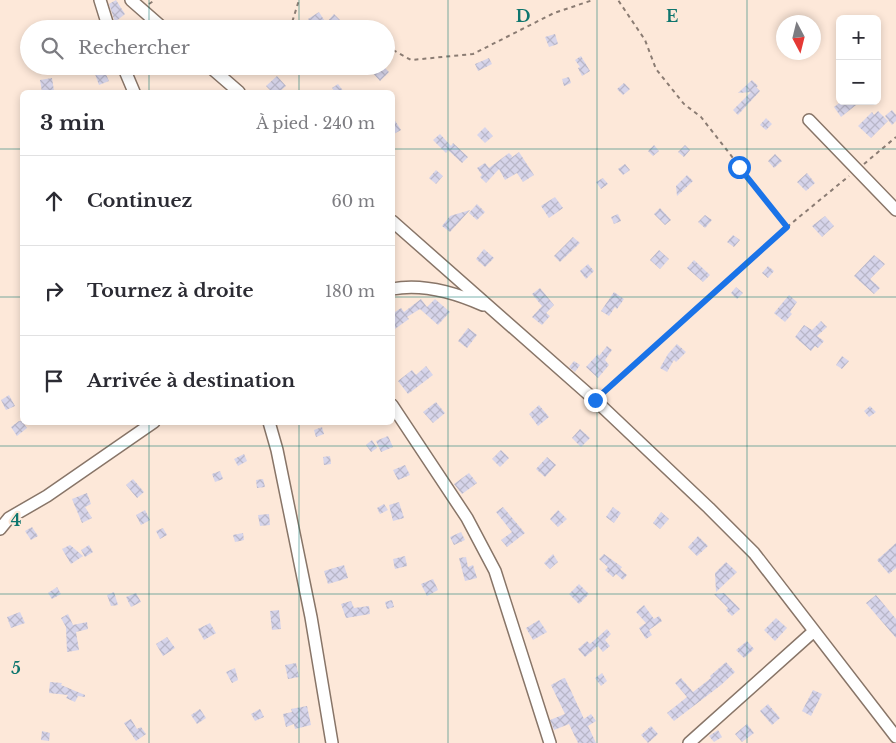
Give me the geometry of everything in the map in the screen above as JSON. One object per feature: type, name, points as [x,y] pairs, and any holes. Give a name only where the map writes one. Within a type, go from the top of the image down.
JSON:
[{"type":"street","points":[[100,0],[106,20]]},
{"type":"street","points":[[131,0],[154,20]]},
{"type":"street","points":[[127,75],[133,90]]},
{"type":"street","points":[[219,75],[237,90]]},
{"type":"street","points":[[809,120],[896,210]]},
{"type":"street","points":[[395,224],[595,400],[754,552],[896,737]]},
{"type":"street","points":[[395,288],[432,289],[458,294],[492,308]]},
{"type":"street","points":[[395,410],[467,518],[494,571],[550,743]]},
{"type":"street","points":[[0,529],[9,518],[47,496],[150,425]]},
{"type":"street","points":[[270,425],[277,450],[311,617],[332,743]]},
{"type":"street","points":[[689,743],[814,631]]},
{"type":"path","points":[[293,20],[299,0]]},
{"type":"path","points":[[395,51],[411,60],[473,54],[554,13],[593,0]]},
{"type":"path","points":[[618,0],[645,40],[656,69],[684,104],[701,118],[787,227]]},
{"type":"path","points":[[595,400],[787,227],[896,137]]},
{"type":"building","points":[[116,0],[125,14],[118,20],[114,20],[109,4]]},
{"type":"building","points":[[319,12],[324,20],[309,20]]},
{"type":"building","points":[[334,14],[340,20],[329,20]]},
{"type":"building","points":[[555,34],[558,44],[549,47],[545,37]]},
{"type":"building","points":[[581,56],[590,71],[582,76],[578,68],[580,67],[575,60]]},
{"type":"building","points":[[489,58],[492,64],[478,71],[475,64]]},
{"type":"building","points":[[95,75],[106,75],[109,81],[99,85]]},
{"type":"building","points":[[375,75],[386,75],[380,81]]},
{"type":"building","points":[[277,76],[286,86],[281,90],[270,90],[266,86]]},
{"type":"building","points":[[569,77],[571,83],[564,86],[562,79]]},
{"type":"building","points":[[52,78],[54,90],[42,90],[40,80]]},
{"type":"building","points":[[752,80],[758,86],[751,92],[738,93]]},
{"type":"building","points":[[624,83],[630,89],[623,95],[617,89]]},
{"type":"building","points":[[338,84],[342,90],[334,90],[332,88]]},
{"type":"building","points":[[756,87],[760,91],[738,115],[733,110]]},
{"type":"building","points":[[837,105],[856,105],[841,117],[834,107]]},
{"type":"building","points":[[892,110],[896,115],[896,121],[892,125],[885,116]]},
{"type":"building","points":[[878,111],[888,121],[871,138],[858,126],[872,112],[874,115]]},
{"type":"building","points":[[766,118],[772,124],[766,130],[760,125]]},
{"type":"building","points":[[395,121],[401,130],[395,133]]},
{"type":"building","points":[[485,127],[493,136],[485,143],[477,135]]},
{"type":"building","points":[[440,134],[451,146],[453,143],[468,157],[462,163],[448,150],[446,153],[433,140]]},
{"type":"building","points":[[654,145],[659,151],[653,156],[648,151]]},
{"type":"building","points":[[685,145],[690,150],[684,157],[678,152]]},
{"type":"building","points":[[519,152],[534,175],[523,182],[517,173],[505,180],[499,169],[486,183],[480,177],[482,175],[477,168],[485,163],[489,168],[509,153],[512,156],[511,158]]},
{"type":"building","points":[[775,154],[782,161],[774,168],[768,161]]},
{"type":"building","points":[[625,164],[630,170],[623,175],[618,169]]},
{"type":"building","points":[[436,170],[443,176],[436,184],[429,178]]},
{"type":"building","points":[[807,173],[815,183],[806,191],[797,182]]},
{"type":"building","points":[[687,175],[693,181],[677,196],[676,186]]},
{"type":"building","points":[[603,178],[608,184],[601,189],[596,182]]},
{"type":"building","points":[[555,197],[563,208],[549,218],[541,206]]},
{"type":"building","points":[[477,204],[485,212],[477,220],[469,213]]},
{"type":"building","points":[[660,208],[671,220],[665,225],[654,214]]},
{"type":"building","points":[[470,210],[450,232],[442,226],[450,216]]},
{"type":"building","points":[[618,214],[621,221],[614,224],[611,217]]},
{"type":"building","points":[[705,215],[712,220],[705,228],[698,222]]},
{"type":"building","points":[[825,216],[834,226],[822,237],[812,226]]},
{"type":"building","points":[[733,235],[740,240],[734,247],[727,242]]},
{"type":"building","points":[[573,237],[580,243],[560,262],[554,256]]},
{"type":"building","points":[[484,249],[494,258],[485,267],[476,259]]},
{"type":"building","points":[[659,250],[669,259],[660,269],[650,260]]},
{"type":"building","points":[[874,255],[885,264],[870,279],[880,288],[874,294],[854,276]]},
{"type":"building","points":[[694,260],[710,275],[703,282],[687,268]]},
{"type":"building","points":[[588,264],[594,271],[586,279],[580,271]]},
{"type":"building","points":[[768,266],[774,271],[768,278],[762,273]]},
{"type":"building","points":[[736,287],[743,293],[737,299],[731,293]]},
{"type":"building","points":[[540,288],[554,305],[546,313],[550,316],[542,325],[532,317],[542,306],[532,294]]},
{"type":"building","points":[[614,292],[624,299],[609,316],[601,311]]},
{"type":"building","points":[[789,295],[797,302],[790,312],[792,314],[785,322],[774,313]]},
{"type":"building","points":[[421,299],[427,307],[435,299],[450,312],[438,325],[420,309],[407,317],[409,319],[395,329],[395,312],[401,308],[404,312]]},
{"type":"building","points":[[821,321],[827,327],[817,336],[824,341],[818,348],[815,346],[811,351],[795,337],[804,325],[812,330]]},
{"type":"building","points":[[468,328],[477,335],[467,348],[458,341]]},
{"type":"building","points":[[677,344],[686,352],[676,362],[674,360],[667,372],[660,368],[668,354]]},
{"type":"building","points":[[607,346],[612,350],[605,360],[609,365],[598,378],[586,367]]},
{"type":"building","points":[[842,356],[849,361],[842,369],[836,365]]},
{"type":"building","points":[[574,361],[580,365],[575,372],[569,367]]},
{"type":"building","points":[[426,366],[433,375],[408,394],[398,381],[412,370],[416,375]]},
{"type":"building","points":[[9,395],[15,406],[6,410],[1,400]]},
{"type":"building","points":[[436,402],[445,413],[433,423],[423,412]]},
{"type":"building","points":[[539,405],[549,417],[538,426],[529,414]]},
{"type":"building","points":[[870,406],[876,412],[869,417],[864,411]]},
{"type":"building","points":[[20,421],[20,425],[25,425],[27,428],[17,436],[11,427]]},
{"type":"building","points":[[322,427],[324,434],[316,437],[314,430]]},
{"type":"building","points":[[580,429],[590,438],[581,447],[572,438]]},
{"type":"building","points":[[388,436],[393,447],[381,452],[376,441]]},
{"type":"building","points":[[372,440],[377,448],[371,452],[366,445]]},
{"type":"building","points":[[501,450],[509,458],[500,467],[492,459]]},
{"type":"building","points":[[244,454],[247,461],[238,466],[234,459]]},
{"type":"building","points":[[330,456],[331,464],[324,465],[323,457]]},
{"type":"building","points":[[547,457],[556,465],[545,477],[536,469]]},
{"type":"building","points":[[405,465],[410,475],[398,480],[393,470]]},
{"type":"building","points":[[220,471],[223,479],[215,482],[212,474]]},
{"type":"building","points":[[469,473],[477,483],[462,494],[454,484]]},
{"type":"building","points":[[133,479],[144,492],[137,498],[126,485]]},
{"type":"building","points":[[263,479],[265,487],[257,488],[256,480]]},
{"type":"building","points":[[87,493],[91,504],[85,507],[92,518],[82,523],[72,499]]},
{"type":"building","points":[[399,502],[404,518],[393,521],[389,505]]},
{"type":"building","points":[[384,504],[388,510],[380,514],[377,508]]},
{"type":"building","points":[[503,507],[525,533],[507,547],[501,540],[512,532],[496,512]]},
{"type":"building","points":[[613,507],[621,513],[614,523],[606,517]]},
{"type":"building","points":[[145,510],[150,520],[141,525],[136,515]]},
{"type":"building","points":[[558,510],[567,519],[558,527],[550,519]]},
{"type":"building","points":[[661,512],[669,519],[660,529],[653,523]]},
{"type":"building","points":[[269,514],[270,525],[260,526],[258,515]]},
{"type":"building","points":[[32,527],[38,536],[31,540],[25,531]]},
{"type":"building","points":[[163,528],[167,535],[160,539],[156,531]]},
{"type":"building","points":[[461,532],[465,540],[454,545],[450,537]]},
{"type":"building","points":[[243,533],[244,540],[235,542],[233,535]]},
{"type":"building","points":[[698,536],[708,546],[697,556],[688,547]]},
{"type":"building","points":[[896,543],[896,568],[889,574],[877,560]]},
{"type":"building","points":[[70,545],[83,556],[71,564],[62,549]]},
{"type":"building","points":[[89,545],[93,552],[85,557],[81,550]]},
{"type":"building","points":[[553,554],[558,562],[550,569],[544,563]]},
{"type":"building","points":[[604,554],[622,567],[620,569],[627,575],[623,580],[616,574],[613,577],[605,570],[608,567],[599,559]]},
{"type":"building","points":[[405,556],[407,566],[395,569],[393,559]]},
{"type":"building","points":[[466,557],[468,567],[473,565],[477,578],[465,581],[459,558]]},
{"type":"building","points":[[726,562],[737,572],[716,592],[715,573]]},
{"type":"building","points":[[344,565],[348,578],[328,584],[324,571]]},
{"type":"building","points":[[433,579],[438,590],[427,596],[421,584]]},
{"type":"building","points":[[579,584],[589,594],[579,604],[569,594]]},
{"type":"building","points":[[57,587],[61,594],[52,599],[48,593]]},
{"type":"building","points":[[114,592],[118,605],[111,606],[107,595]]},
{"type":"building","points":[[136,593],[141,602],[131,607],[126,597]]},
{"type":"building","points":[[724,593],[740,609],[732,616],[726,610],[728,608],[714,594]]},
{"type":"building","points":[[876,595],[896,619],[896,638],[866,603]]},
{"type":"building","points":[[392,600],[394,607],[387,609],[385,602]]},
{"type":"building","points":[[351,601],[354,608],[369,606],[370,614],[346,618],[341,604]]},
{"type":"building","points":[[644,605],[654,619],[659,616],[662,621],[649,630],[652,635],[646,639],[639,628],[646,623],[636,612]]},
{"type":"building","points":[[279,610],[281,629],[272,630],[270,611]]},
{"type":"building","points":[[20,612],[25,623],[11,628],[7,617]]},
{"type":"building","points":[[68,614],[73,625],[87,622],[88,629],[76,632],[79,650],[67,652],[66,627],[61,618]]},
{"type":"building","points":[[776,618],[787,628],[775,641],[764,630]]},
{"type":"building","points":[[539,620],[547,632],[533,640],[526,628]]},
{"type":"building","points":[[210,623],[216,633],[204,640],[198,629]]},
{"type":"building","points":[[607,629],[611,634],[605,640],[610,646],[603,652],[598,646],[585,657],[578,649],[587,641],[590,644]]},
{"type":"building","points":[[167,637],[175,648],[163,656],[156,644]]},
{"type":"building","points":[[747,641],[754,649],[744,658],[736,650]]},
{"type":"building","points":[[726,662],[735,672],[674,721],[667,713],[687,697],[675,683],[681,678],[693,692],[711,678],[710,676]]},
{"type":"building","points":[[296,663],[299,677],[288,679],[285,665]]},
{"type":"building","points":[[235,668],[238,680],[232,683],[226,672]]},
{"type":"building","points":[[602,673],[607,681],[601,686],[595,678]]},
{"type":"building","points":[[564,678],[584,719],[591,714],[596,721],[588,726],[596,743],[578,743],[569,724],[554,730],[550,720],[565,714],[551,685]]},
{"type":"building","points":[[50,682],[62,683],[61,685],[85,695],[85,697],[78,696],[75,702],[66,698],[68,695],[49,693]]},
{"type":"building","points":[[813,690],[822,694],[811,716],[802,711]]},
{"type":"building","points":[[768,704],[780,718],[772,725],[760,711]]},
{"type":"building","points":[[307,706],[311,725],[295,729],[294,724],[286,727],[283,714],[292,712],[291,709]]},
{"type":"building","points":[[200,709],[206,718],[197,724],[191,715]]},
{"type":"building","points":[[260,709],[264,717],[255,721],[251,714]]},
{"type":"building","points":[[131,719],[137,729],[141,727],[146,734],[136,741],[124,723]]},
{"type":"building","points":[[747,724],[754,733],[742,742],[735,734]]},
{"type":"building","points":[[651,726],[658,734],[648,743],[641,735]]},
{"type":"building","points":[[718,730],[722,737],[714,742],[709,736]]},
{"type":"building","points":[[42,731],[50,733],[49,741],[41,740]]},
{"type":"route","points":[[595,400],[787,227],[739,167]]}]
